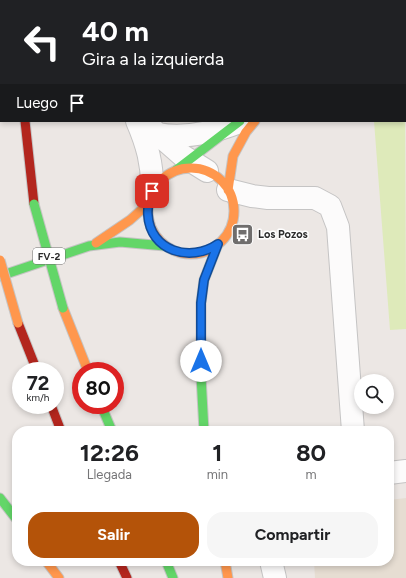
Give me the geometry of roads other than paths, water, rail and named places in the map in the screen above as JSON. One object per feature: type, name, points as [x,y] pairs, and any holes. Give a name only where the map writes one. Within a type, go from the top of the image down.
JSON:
[{"type":"main road","name":"FV-2","points":[[24,122],[34,204],[63,308],[84,362]]},
{"type":"main road","points":[[89,246],[120,228],[138,215],[160,180],[172,172],[186,168],[196,168],[199,166],[243,122]]},
{"type":"main road","points":[[228,190],[233,156],[246,132],[244,122]]},
{"type":"main road","points":[[150,197],[148,216],[151,228],[156,238],[165,246],[173,250],[195,254],[211,249],[226,235],[233,221],[232,201],[228,190],[222,181],[199,166],[172,172]]},
{"type":"main road","points":[[0,276],[89,246],[120,242],[165,246]]},
{"type":"main road","points":[[204,426],[201,376],[201,303],[204,280],[218,244]]},
{"type":"main road","points":[[0,260],[18,323],[33,362]]},
{"type":"main road","points":[[54,414],[59,426]]},
{"type":"main road","points":[[105,414],[110,426]]},
{"type":"main road","points":[[0,498],[12,514]]},
{"type":"main road","points":[[50,566],[59,578]]},
{"type":"main road","points":[[121,566],[127,578]]},
{"type":"main road","points":[[168,566],[173,578]]},
{"type":"main road","points":[[226,566],[228,578]]},
{"type":"street","points":[[137,122],[148,150],[153,174],[150,197]]},
{"type":"street","points":[[150,128],[174,137],[200,134],[241,122]]},
{"type":"street","points":[[150,128],[199,166]]},
{"type":"street","points":[[228,190],[268,198],[315,198],[330,206],[338,227],[353,426]]},
{"type":"street","points":[[394,472],[406,471]]},
{"type":"street","points":[[272,566],[275,578]]},
{"type":"place","name":"Los Pozos","points":[[243,234]]}]
